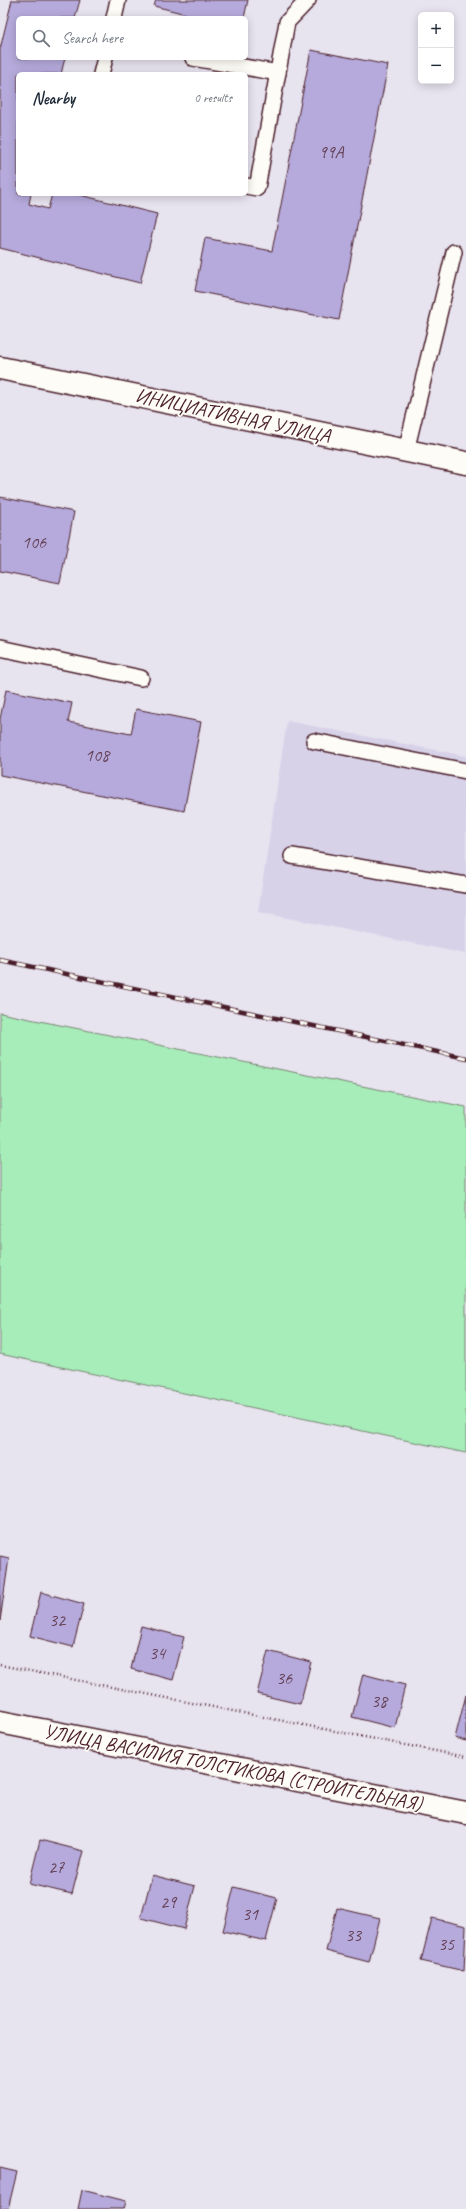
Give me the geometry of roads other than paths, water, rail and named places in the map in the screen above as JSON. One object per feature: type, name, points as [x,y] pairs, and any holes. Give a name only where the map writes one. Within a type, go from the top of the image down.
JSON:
[{"type":"street","name":"ИНИЦИАТИВНАЯ УЛИЦА","points":[[0,368],[466,463]]},
{"type":"street","name":"УЛИЦА ВАСИЛИЯ ТОЛСТИКОВА (СТРОИТЕЛЬНАЯ)","points":[[0,1722],[466,1813]]},
{"type":"lane","points":[[114,16],[118,0]]},
{"type":"lane","points":[[248,186],[257,188],[287,22],[308,0]]},
{"type":"lane","points":[[102,72],[104,60]]},
{"type":"lane","points":[[204,60],[278,73]]},
{"type":"lane","points":[[406,451],[454,252]]},
{"type":"lane","points":[[0,648],[141,678]]},
{"type":"lane","points":[[314,741],[466,771]]},
{"type":"lane","points":[[292,856],[466,885]]},
{"type":"railway","points":[[0,960],[466,1058]]}]
